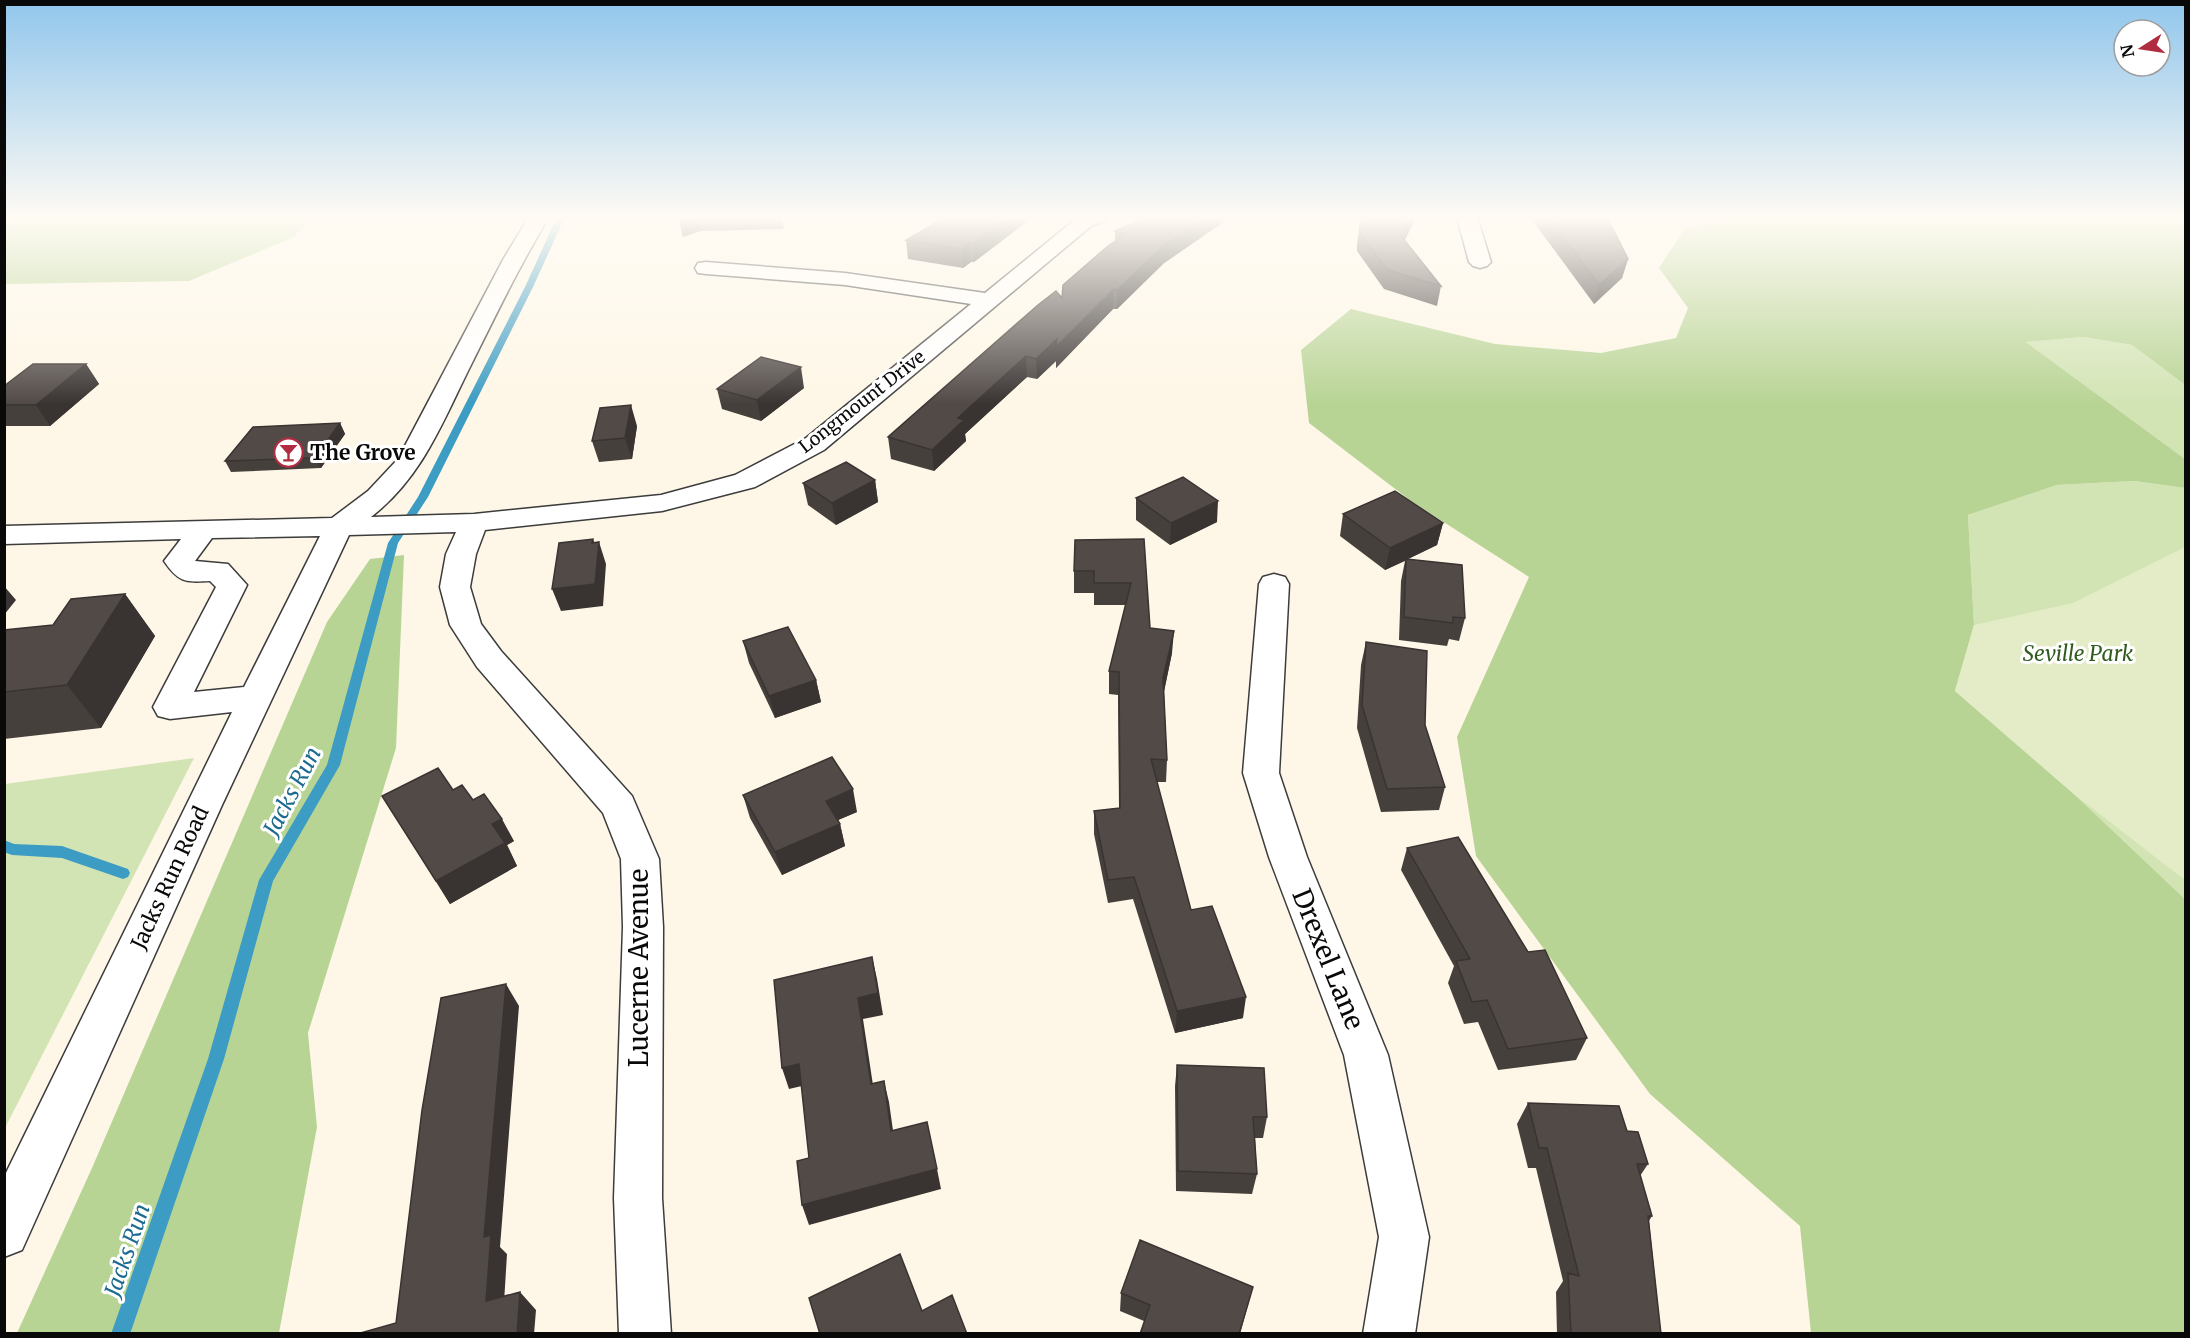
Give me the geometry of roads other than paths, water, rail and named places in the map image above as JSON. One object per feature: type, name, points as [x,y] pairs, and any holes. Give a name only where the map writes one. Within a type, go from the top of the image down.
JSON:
[{"type":"street","points":[[4,535],[339,526],[374,503],[391,487],[410,461],[503,279]]},
{"type":"street","points":[[848,279],[988,300]]},
{"type":"street","name":"Longmount Drive","points":[[339,526],[474,523],[662,503],[746,482],[815,444],[1013,279]]},
{"type":"street","name":"Lucerne Avenue","points":[[474,523],[461,554],[455,587],[466,625],[489,659],[619,806],[640,859],[643,927],[638,1198],[645,1334]]},
{"type":"street","name":"Jacks Run Road","points":[[4,1232],[339,526]]},
{"type":"street","points":[[204,530],[179,561],[188,572],[217,571],[232,585],[170,707],[256,698]]},
{"type":"street","name":"Drexel Lane","points":[[1274,584],[1261,773],[1288,857],[1366,1055],[1404,1236],[1389,1334]]},
{"type":"waterway","name":"Jacks Run","points":[[120,1334],[216,1059],[266,880],[333,765],[393,543],[423,497],[532,279]]},
{"type":"waterway","points":[[4,845],[12,849],[62,852],[123,873]]},
{"type":"place","name":"The Grove","points":[[289,453]]},
{"type":"park label","name":"Seville Park","points":[[2078,654]]}]
